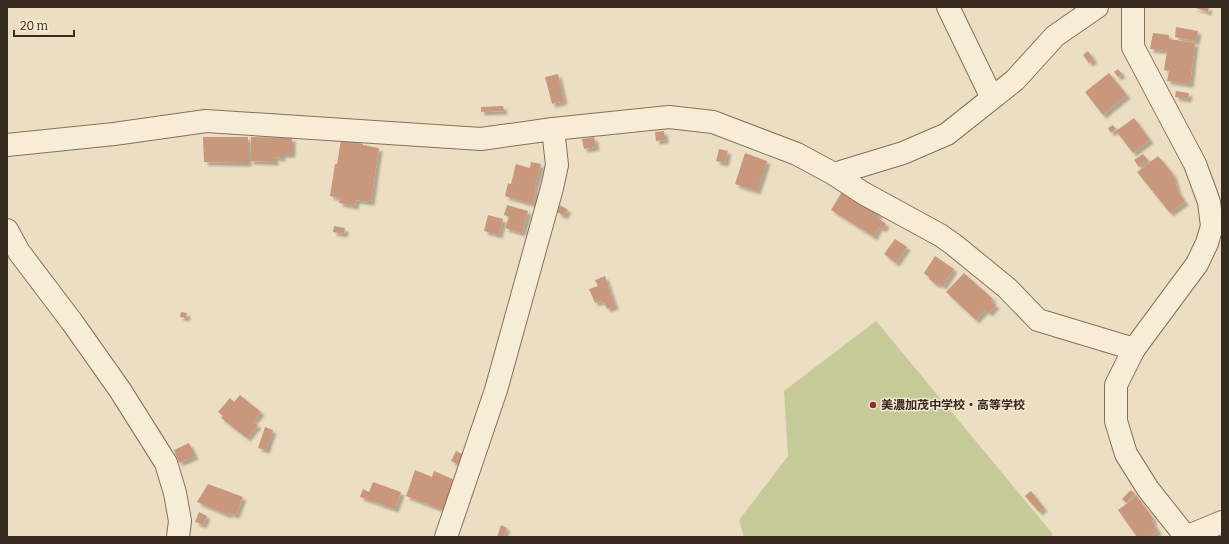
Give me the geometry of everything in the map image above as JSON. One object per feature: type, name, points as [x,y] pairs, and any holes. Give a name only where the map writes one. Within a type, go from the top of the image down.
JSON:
[{"type":"street","points":[[948,7],[992,98]]},
{"type":"street","points":[[834,174],[903,153],[947,134],[1015,80],[1055,36],[1096,7]]},
{"type":"street","points":[[1132,7],[1133,47],[1195,164],[1209,202],[1212,226],[1207,243],[1197,264],[1134,349],[1116,385],[1116,421],[1126,454],[1148,489],[1186,537],[1222,522]]},
{"type":"street","points":[[7,144],[114,134],[206,121],[481,139],[554,129],[669,117],[713,122],[797,154],[834,174],[863,193],[940,235],[1006,288],[1038,320],[1134,349]]},
{"type":"street","points":[[446,537],[496,390],[554,181],[557,165],[554,129]]},
{"type":"street","points":[[7,230],[19,252],[72,322],[115,384],[166,463],[175,493],[180,521],[178,537]]},
{"type":"green space","name":"美濃加茂中学校・高等学校","points":[[876,321],[1052,533],[1052,537],[744,537],[739,520],[788,456],[784,391]]},
{"type":"building","points":[[1193,7],[1209,7],[1208,12]]},
{"type":"building","points":[[1176,27],[1198,31],[1196,41],[1175,37]]},
{"type":"building","points":[[1153,33],[1169,35],[1169,39],[1195,43],[1190,84],[1167,81],[1169,71],[1164,70],[1167,51],[1150,49]]},
{"type":"building","points":[[1088,51],[1094,60],[1089,63],[1083,55]]},
{"type":"building","points":[[1118,69],[1122,74],[1118,77],[1114,72]]},
{"type":"building","points":[[1109,73],[1127,95],[1103,115],[1085,92]]},
{"type":"building","points":[[558,74],[564,101],[552,104],[545,77]]},
{"type":"building","points":[[1176,91],[1189,93],[1188,99],[1175,97]]},
{"type":"building","points":[[503,106],[504,111],[481,112],[481,107]]},
{"type":"building","points":[[1134,118],[1150,140],[1133,153],[1116,131]]},
{"type":"building","points":[[1113,125],[1116,129],[1111,133],[1108,128]]},
{"type":"building","points":[[664,131],[665,140],[656,141],[655,132]]},
{"type":"building","points":[[203,137],[248,137],[248,163],[204,162]]},
{"type":"building","points":[[251,137],[292,138],[292,154],[282,154],[282,158],[275,157],[275,162],[250,161]]},
{"type":"building","points":[[594,137],[596,147],[584,149],[582,139]]},
{"type":"building","points":[[341,140],[379,148],[371,202],[356,200],[355,206],[339,203],[340,198],[330,196],[335,164],[337,164]]},
{"type":"building","points":[[719,149],[728,151],[725,163],[716,161]]},
{"type":"building","points":[[745,153],[767,161],[757,191],[735,184]]},
{"type":"building","points":[[1143,154],[1148,160],[1139,167],[1134,160]]},
{"type":"building","points":[[1158,156],[1173,174],[1178,191],[1185,202],[1170,213],[1137,172]]},
{"type":"building","points":[[531,162],[541,164],[534,189],[536,189],[533,204],[505,196],[508,183],[511,184],[516,164],[530,168]]},
{"type":"building","points":[[843,190],[879,213],[877,217],[886,224],[883,229],[879,227],[874,237],[831,210]]},
{"type":"building","points":[[507,205],[528,211],[522,233],[505,228],[509,217],[504,215]]},
{"type":"building","points":[[560,205],[568,210],[564,216],[557,212]]},
{"type":"building","points":[[488,215],[503,219],[499,235],[484,231]]},
{"type":"building","points":[[334,226],[345,228],[344,234],[333,232]]},
{"type":"building","points":[[895,239],[907,247],[896,263],[884,254]]},
{"type":"building","points":[[935,256],[954,269],[943,286],[938,283],[937,285],[924,273]]},
{"type":"building","points":[[964,273],[993,299],[991,301],[996,305],[989,313],[985,310],[976,320],[946,292]]},
{"type":"building","points":[[605,276],[615,306],[607,309],[604,302],[602,303],[601,301],[595,303],[589,289],[598,286],[595,280]]},
{"type":"building","points":[[181,312],[187,313],[186,318],[180,317]]},
{"type":"building","points":[[240,395],[261,412],[253,422],[258,425],[247,438],[221,418],[223,416],[218,412],[230,398],[234,402]]},
{"type":"building","points":[[265,427],[273,430],[266,450],[258,448]]},
{"type":"building","points":[[189,443],[195,456],[179,463],[174,450]]},
{"type":"building","points":[[456,451],[466,456],[461,466],[451,461]]},
{"type":"building","points":[[415,470],[432,477],[434,471],[457,481],[446,511],[406,496]]},
{"type":"building","points":[[373,482],[401,492],[395,509],[360,497],[363,489],[369,492]]},
{"type":"building","points":[[208,484],[243,497],[236,515],[229,513],[228,515],[197,502]]},
{"type":"building","points":[[1131,490],[1135,494],[1126,503],[1122,499]]},
{"type":"building","points":[[1031,491],[1044,508],[1039,512],[1025,496]]},
{"type":"building","points":[[1137,496],[1154,520],[1152,521],[1158,531],[1149,537],[1137,537],[1118,510]]},
{"type":"building","points":[[199,512],[207,516],[203,525],[195,522]]},
{"type":"building","points":[[501,525],[507,528],[503,537],[497,537]]},
{"type":"place","name":"美濃加茂中学校・高等学校","points":[[873,405]]}]
